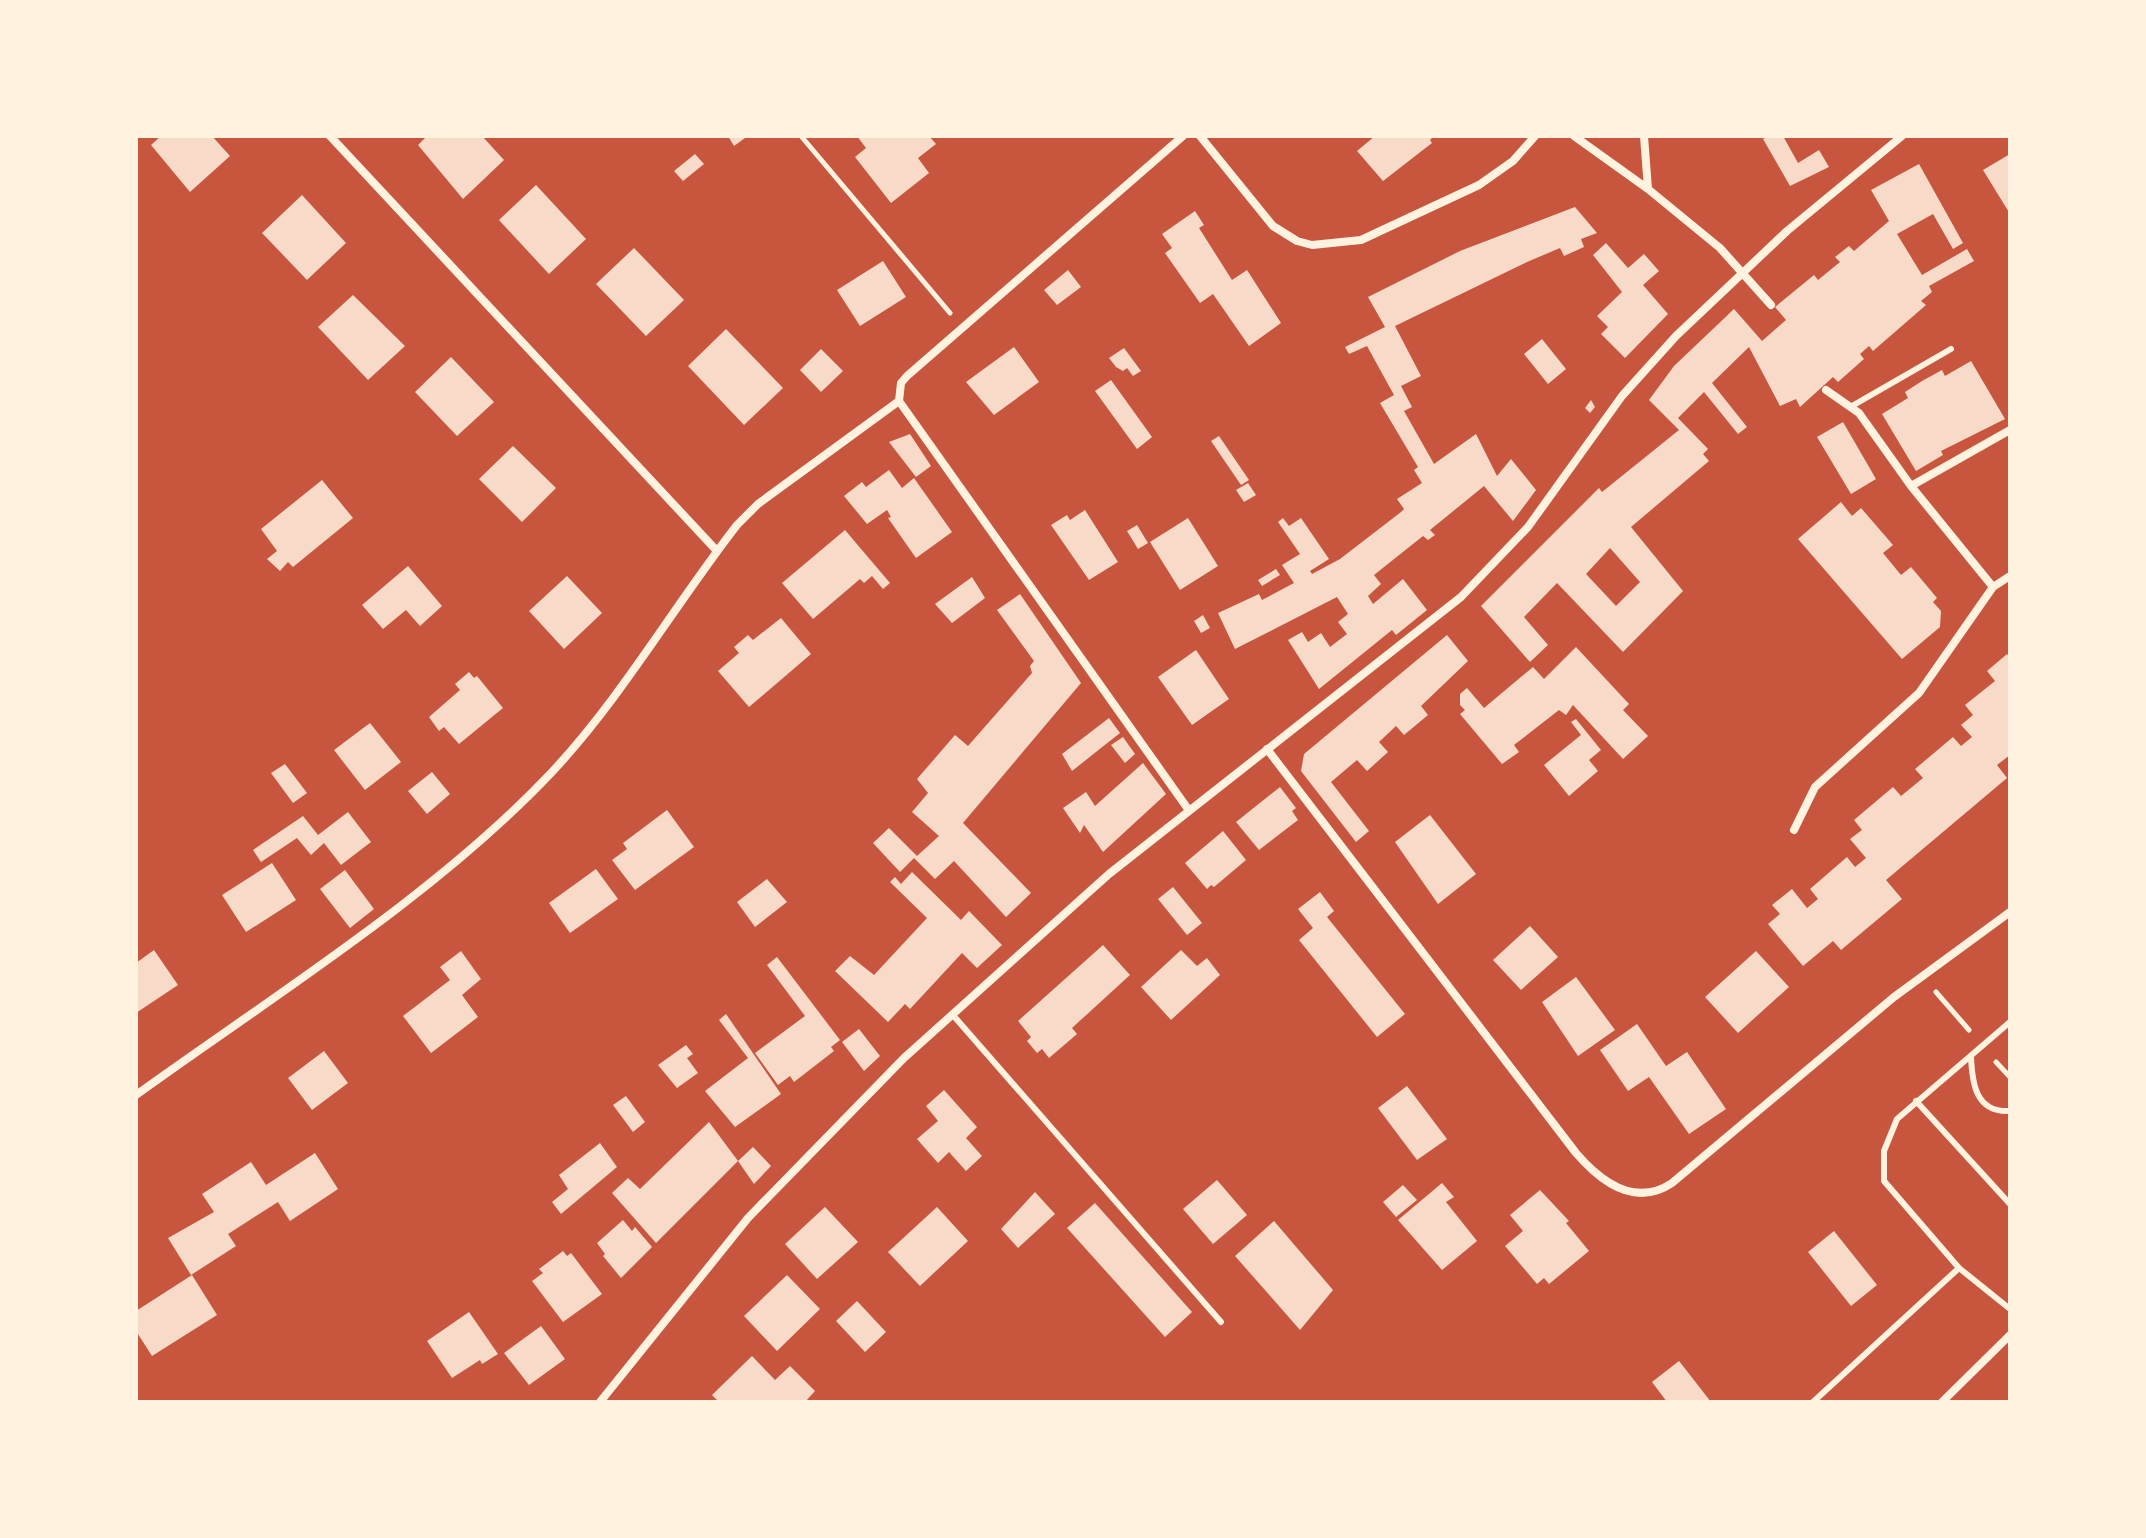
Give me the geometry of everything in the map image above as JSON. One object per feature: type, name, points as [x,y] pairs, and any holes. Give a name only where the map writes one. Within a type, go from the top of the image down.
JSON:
[{"type":"street","points":[[330,136],[717,551]]},
{"type":"street","points":[[1183,136],[901,383],[899,401],[1188,809]]},
{"type":"street","points":[[1200,136],[1273,226],[1297,241],[1312,245],[1361,240],[1479,185],[1513,161],[1535,136]]},
{"type":"street","points":[[1574,136],[1648,189],[1743,271],[1771,305]]},
{"type":"street","points":[[1644,136],[1648,189]]},
{"type":"street","points":[[600,1402],[756,1209],[952,1014],[1092,889],[1188,809],[1461,597],[1528,527],[1630,387],[1743,271],[1856,171],[1902,136]]},
{"type":"street","points":[[1826,390],[1852,406],[1911,486],[1993,587]]},
{"type":"street","points":[[136,1095],[405,901],[494,828],[551,773],[601,715],[717,551],[758,504],[899,401]]},
{"type":"street","points":[[1911,486],[2010,430]]},
{"type":"street","points":[[1794,830],[1815,787],[1919,693],[1993,587],[2010,576]]},
{"type":"street","points":[[1267,749],[1576,1153],[1605,1181],[1632,1193],[1658,1192],[1672,1183],[1894,997],[2010,912]]},
{"type":"street","points":[[1942,1402],[2010,1335]]},
{"type":"lane","points":[[1852,406],[1951,349]]},
{"type":"lane","points":[[952,1014],[1221,1322]]},
{"type":"lane","points":[[2010,1022],[1897,1119],[1889,1134],[1882,1166],[1884,1181],[1959,1268],[2010,1309]]},
{"type":"lane","points":[[1971,1056],[1972,1079],[1978,1098],[1999,1112],[2010,1111]]},
{"type":"lane","points":[[1916,1101],[2010,1204]]},
{"type":"lane","points":[[1813,1402],[1959,1268]]},
{"type":"path","points":[[801,136],[962,327]]},
{"type":"building","points":[[161,136],[212,136],[230,156],[190,192],[151,145]]},
{"type":"building","points":[[427,136],[482,136],[504,160],[463,199],[418,145]]},
{"type":"building","points":[[728,136],[744,136],[745,138],[734,146]]},
{"type":"building","points":[[857,136],[929,136],[936,144],[918,158],[929,173],[891,203],[855,157],[866,148]]},
{"type":"building","points":[[1375,136],[1434,136],[1430,140],[1432,143],[1383,181],[1357,151]]},
{"type":"building","points":[[1783,136],[1798,163],[1819,150],[1829,167],[1790,186],[1763,139]]},
{"type":"building","points":[[695,154],[704,164],[683,181],[674,171]]},
{"type":"building","points":[[2010,154],[2010,214],[1983,170]]},
{"type":"building","points":[[1919,164],[1963,243],[1953,249],[1933,214],[1897,234],[1922,275],[1967,249],[1974,261],[1929,286],[1932,292],[1921,301],[1926,305],[1873,351],[1869,346],[1860,354],[1864,359],[1838,382],[1833,377],[1800,407],[1796,399],[1780,406],[1749,347],[1712,383],[1747,427],[1738,434],[1704,392],[1678,418],[1708,449],[1703,454],[1709,461],[1631,527],[1683,591],[1623,652],[1557,583],[1524,617],[1548,645],[1530,662],[1481,606],[1599,488],[1602,492],[1679,430],[1649,400],[1674,366],[1734,309],[1762,341],[1786,320],[1775,307],[1814,275],[1818,280],[1840,262],[1835,257],[1849,246],[1854,251],[1889,221],[1871,190]],"holes":[[[1610,548],[1640,582],[1616,606],[1586,574]]]},
{"type":"building","points":[[536,185],[586,239],[549,274],[499,220]]},
{"type":"building","points":[[302,195],[346,243],[307,280],[262,233]]},
{"type":"building","points":[[1575,207],[1597,233],[1581,239],[1584,247],[1564,256],[1560,248],[1395,326],[1421,376],[1401,386],[1412,407],[1404,411],[1434,464],[1476,434],[1497,476],[1511,459],[1536,490],[1513,521],[1484,486],[1430,530],[1435,535],[1428,540],[1423,536],[1374,575],[1381,584],[1368,596],[1373,604],[1403,579],[1427,610],[1396,635],[1392,630],[1319,689],[1288,640],[1302,632],[1308,642],[1321,633],[1330,647],[1347,634],[1338,622],[1348,614],[1337,597],[1235,649],[1218,613],[1259,594],[1262,600],[1294,583],[1282,565],[1300,554],[1278,522],[1283,518],[1289,526],[1301,518],[1329,559],[1310,571],[1312,574],[1340,559],[1401,512],[1404,509],[1397,499],[1422,483],[1414,470],[1418,467],[1380,403],[1394,395],[1367,346],[1349,354],[1345,347],[1385,327],[1368,297],[1460,251]]},
{"type":"building","points":[[1195,211],[1204,225],[1199,228],[1232,280],[1247,270],[1281,323],[1249,346],[1213,294],[1200,303],[1165,253],[1172,248],[1162,234]]},
{"type":"building","points":[[1606,243],[1628,268],[1644,254],[1659,271],[1643,285],[1668,314],[1625,358],[1601,334],[1608,327],[1597,316],[1622,292],[1593,255]]},
{"type":"building","points":[[634,248],[684,300],[646,336],[596,284]]},
{"type":"building","points":[[883,261],[906,297],[860,326],[837,290]]},
{"type":"building","points":[[1068,270],[1081,287],[1057,305],[1044,290]]},
{"type":"building","points":[[353,295],[405,346],[368,380],[318,327]]},
{"type":"building","points":[[726,329],[783,388],[744,425],[688,366]]},
{"type":"building","points":[[1542,339],[1566,369],[1548,384],[1524,354]]},
{"type":"building","points":[[1014,347],[1039,382],[994,415],[966,382]]},
{"type":"building","points":[[1124,348],[1141,371],[1133,376],[1127,368],[1123,371],[1116,367],[1109,358]]},
{"type":"building","points":[[821,349],[843,371],[821,392],[800,370]]},
{"type":"building","points":[[451,357],[494,402],[457,436],[415,392]]},
{"type":"building","points":[[1971,361],[2005,419],[1941,451],[1943,455],[1916,471],[1882,414],[1908,398],[1905,392],[1922,381],[1942,370],[1945,376]]},
{"type":"building","points":[[1111,380],[1152,437],[1137,449],[1095,391]]},
{"type":"building","points":[[1591,400],[1595,407],[1590,413],[1585,408]]},
{"type":"building","points":[[1843,422],[1876,479],[1851,494],[1817,437]]},
{"type":"building","points":[[910,434],[931,466],[916,477],[889,442]]},
{"type":"building","points":[[1219,436],[1249,480],[1241,485],[1211,441]]},
{"type":"building","points":[[513,446],[556,488],[522,522],[479,479]]},
{"type":"building","points":[[889,470],[902,488],[914,478],[952,532],[916,558],[888,518],[891,517],[887,510],[867,524],[844,496],[862,482],[866,487]]},
{"type":"building","points":[[322,480],[353,518],[293,567],[288,562],[280,571],[267,559],[277,551],[261,529]]},
{"type":"building","points":[[1248,483],[1256,495],[1244,502],[1236,490]]},
{"type":"building","points":[[1841,502],[1852,516],[1861,508],[1893,545],[1883,553],[1901,575],[1911,567],[1937,598],[1933,602],[1941,611],[1940,627],[1902,659],[1798,539]]},
{"type":"building","points":[[1085,510],[1118,562],[1089,580],[1051,525],[1067,515],[1070,520]]},
{"type":"building","points":[[1188,518],[1218,566],[1180,590],[1150,542]]},
{"type":"building","points":[[1137,525],[1148,543],[1138,549],[1127,531]]},
{"type":"building","points":[[845,530],[890,583],[883,589],[872,576],[864,583],[860,579],[813,619],[782,583]]},
{"type":"building","points":[[408,566],[442,606],[420,626],[406,610],[383,629],[362,605]]},
{"type":"building","points":[[1276,569],[1280,575],[1262,586],[1258,580]]},
{"type":"building","points":[[567,576],[602,613],[564,649],[529,611]]},
{"type":"building","points":[[972,577],[985,598],[952,623],[935,604]]},
{"type":"building","points":[[1020,594],[1081,683],[963,823],[1031,893],[1006,917],[954,861],[935,879],[914,858],[900,872],[873,843],[889,828],[917,856],[939,836],[912,812],[928,793],[917,779],[955,735],[968,746],[1032,673],[1030,666],[1034,661],[997,610]]},
{"type":"building","points":[[1203,615],[1210,628],[1201,633],[1194,621]]},
{"type":"building","points":[[781,618],[811,654],[749,707],[718,671],[739,653],[734,647],[748,635],[753,640]]},
{"type":"building","points":[[1447,635],[1468,661],[1421,706],[1428,715],[1404,735],[1396,726],[1379,742],[1388,752],[1367,771],[1357,760],[1331,782],[1369,831],[1356,842],[1301,771],[1304,754]]},
{"type":"building","points":[[1576,647],[1629,704],[1623,710],[1648,736],[1623,759],[1573,705],[1566,715],[1559,710],[1514,745],[1519,752],[1502,764],[1460,714],[1465,710],[1460,705],[1460,694],[1467,688],[1484,708],[1533,667],[1544,679]]},
{"type":"building","points":[[1196,650],[1229,699],[1192,725],[1158,677]]},
{"type":"building","points":[[2007,654],[2010,658],[2010,755],[1997,765],[2007,778],[1886,880],[1902,899],[1841,950],[1833,941],[1803,966],[1768,924],[1780,914],[1772,905],[1792,889],[1807,908],[1818,899],[1810,889],[1847,857],[1855,867],[1866,858],[1850,839],[1862,830],[1854,820],[1893,787],[1901,796],[1923,778],[1915,769],[1953,737],[1961,746],[1972,737],[1961,725],[1973,715],[1965,705],[1995,681],[1987,671]]},
{"type":"building","points":[[469,672],[474,678],[477,676],[503,708],[459,744],[444,727],[439,731],[429,717],[460,690],[455,684]]},
{"type":"building","points":[[1109,718],[1120,733],[1072,771],[1062,754]]},
{"type":"building","points":[[1576,719],[1601,750],[1589,760],[1598,771],[1569,796],[1544,765],[1581,735],[1571,722]]},
{"type":"building","points":[[370,723],[401,762],[365,790],[334,750]]},
{"type":"building","points":[[1123,737],[1135,754],[1125,763],[1111,745]]},
{"type":"building","points":[[1143,763],[1166,794],[1103,852],[1084,825],[1080,833],[1063,808],[1086,792],[1095,806]]},
{"type":"building","points":[[285,764],[307,793],[293,803],[271,773]]},
{"type":"building","points":[[432,772],[450,794],[427,814],[408,791]]},
{"type":"building","points":[[1280,787],[1296,808],[1292,811],[1298,820],[1259,850],[1236,822]]},
{"type":"building","points":[[667,810],[694,847],[635,890],[612,860],[627,849],[623,843]]},
{"type":"building","points":[[348,812],[371,842],[341,865],[324,843],[311,855],[297,838],[261,862],[253,850],[303,816],[318,835]]},
{"type":"building","points":[[1430,815],[1476,874],[1438,904],[1395,842]]},
{"type":"building","points":[[1223,831],[1246,860],[1214,887],[1211,885],[1207,889],[1185,863]]},
{"type":"building","points":[[272,863],[296,900],[246,932],[222,895]]},
{"type":"building","points":[[596,869],[618,899],[570,933],[549,903]]},
{"type":"building","points":[[345,870],[374,909],[350,928],[320,889]]},
{"type":"building","points":[[912,872],[961,920],[969,911],[1002,945],[977,968],[962,953],[910,1009],[905,1004],[888,1022],[835,971],[850,956],[874,975],[927,918],[890,882],[895,877],[901,884]]},
{"type":"building","points":[[767,879],[787,902],[755,927],[737,902]]},
{"type":"building","points":[[1173,887],[1202,923],[1187,935],[1158,899]]},
{"type":"building","points":[[1320,892],[1334,911],[1327,917],[1405,1014],[1377,1037],[1299,940],[1313,928],[1298,909]]},
{"type":"building","points":[[1530,926],[1558,957],[1521,990],[1493,960]]},
{"type":"building","points":[[1103,945],[1130,975],[1072,1028],[1077,1034],[1049,1058],[1042,1049],[1037,1053],[1027,1041],[1031,1037],[1018,1021]]},
{"type":"building","points":[[154,950],[178,985],[136,1013],[136,963]]},
{"type":"building","points":[[1181,950],[1197,966],[1207,958],[1220,975],[1171,1020],[1141,987]]},
{"type":"building","points":[[461,951],[481,979],[462,995],[478,1017],[431,1053],[403,1016],[450,980],[440,967]]},
{"type":"building","points":[[1756,951],[1789,987],[1738,1033],[1705,997]]},
{"type":"building","points":[[777,957],[840,1040],[831,1047],[834,1051],[794,1082],[790,1076],[778,1085],[755,1053],[805,1016],[767,965]]},
{"type":"building","points":[[1576,977],[1615,1030],[1578,1056],[1542,1002]]},
{"type":"building","points":[[726,1014],[781,1094],[735,1127],[705,1091],[748,1058],[719,1020]]},
{"type":"building","points":[[1637,1024],[1666,1066],[1687,1052],[1726,1109],[1689,1134],[1649,1077],[1628,1091],[1600,1050]]},
{"type":"building","points":[[859,1029],[880,1056],[864,1071],[842,1042]]},
{"type":"building","points":[[686,1045],[693,1054],[687,1058],[698,1073],[677,1088],[658,1065]]},
{"type":"building","points":[[324,1051],[348,1083],[312,1110],[288,1078]]},
{"type":"building","points":[[1407,1086],[1447,1139],[1417,1160],[1378,1108]]},
{"type":"building","points":[[944,1090],[977,1127],[966,1138],[982,1156],[966,1171],[949,1152],[938,1163],[917,1139],[938,1121],[926,1106]]},
{"type":"building","points":[[626,1096],[645,1122],[633,1132],[613,1105]]},
{"type":"building","points":[[709,1122],[738,1161],[656,1243],[612,1193],[628,1178],[640,1189]]},
{"type":"building","points":[[600,1143],[617,1167],[561,1214],[552,1202],[568,1189],[559,1175]]},
{"type":"building","points":[[753,1147],[771,1166],[754,1184],[738,1161]]},
{"type":"building","points":[[315,1153],[338,1189],[290,1221],[278,1202],[228,1234],[236,1246],[191,1275],[168,1238],[214,1212],[202,1194],[251,1162],[266,1185]]},
{"type":"building","points":[[1217,1180],[1247,1215],[1213,1244],[1183,1209]]},
{"type":"building","points":[[1442,1183],[1454,1197],[1446,1202],[1477,1241],[1442,1270],[1398,1220]]},
{"type":"building","points":[[1403,1185],[1417,1200],[1396,1217],[1383,1202]]},
{"type":"building","points":[[1540,1190],[1569,1221],[1566,1223],[1589,1251],[1549,1284],[1544,1278],[1537,1284],[1505,1246],[1523,1231],[1510,1215]]},
{"type":"building","points":[[1035,1192],[1055,1214],[1018,1248],[1001,1229]]},
{"type":"building","points":[[1095,1203],[1192,1312],[1165,1337],[1067,1228]]},
{"type":"building","points":[[825,1207],[858,1242],[817,1279],[785,1244]]},
{"type":"building","points":[[937,1207],[968,1241],[920,1286],[888,1252]]},
{"type":"building","points":[[623,1220],[632,1231],[635,1227],[652,1247],[621,1278],[603,1256],[605,1254],[597,1243]]},
{"type":"building","points":[[1274,1221],[1333,1290],[1300,1330],[1235,1256]]},
{"type":"building","points":[[1834,1231],[1877,1285],[1851,1306],[1808,1252]]},
{"type":"building","points":[[563,1251],[567,1256],[571,1253],[602,1294],[563,1322],[532,1281],[543,1273],[539,1269]]},
{"type":"building","points":[[192,1275],[217,1315],[152,1356],[136,1331],[136,1311]]},
{"type":"building","points":[[787,1275],[820,1309],[777,1351],[744,1316]]},
{"type":"building","points":[[857,1301],[886,1332],[865,1352],[836,1321]]},
{"type":"building","points":[[469,1312],[498,1354],[482,1364],[480,1360],[452,1378],[427,1341]]},
{"type":"building","points":[[541,1326],[565,1359],[529,1385],[504,1353]]},
{"type":"building","points":[[752,1356],[775,1380],[790,1366],[815,1391],[805,1402],[719,1402],[712,1395]]},
{"type":"building","points":[[1679,1361],[1711,1402],[1667,1402],[1652,1382]]}]
